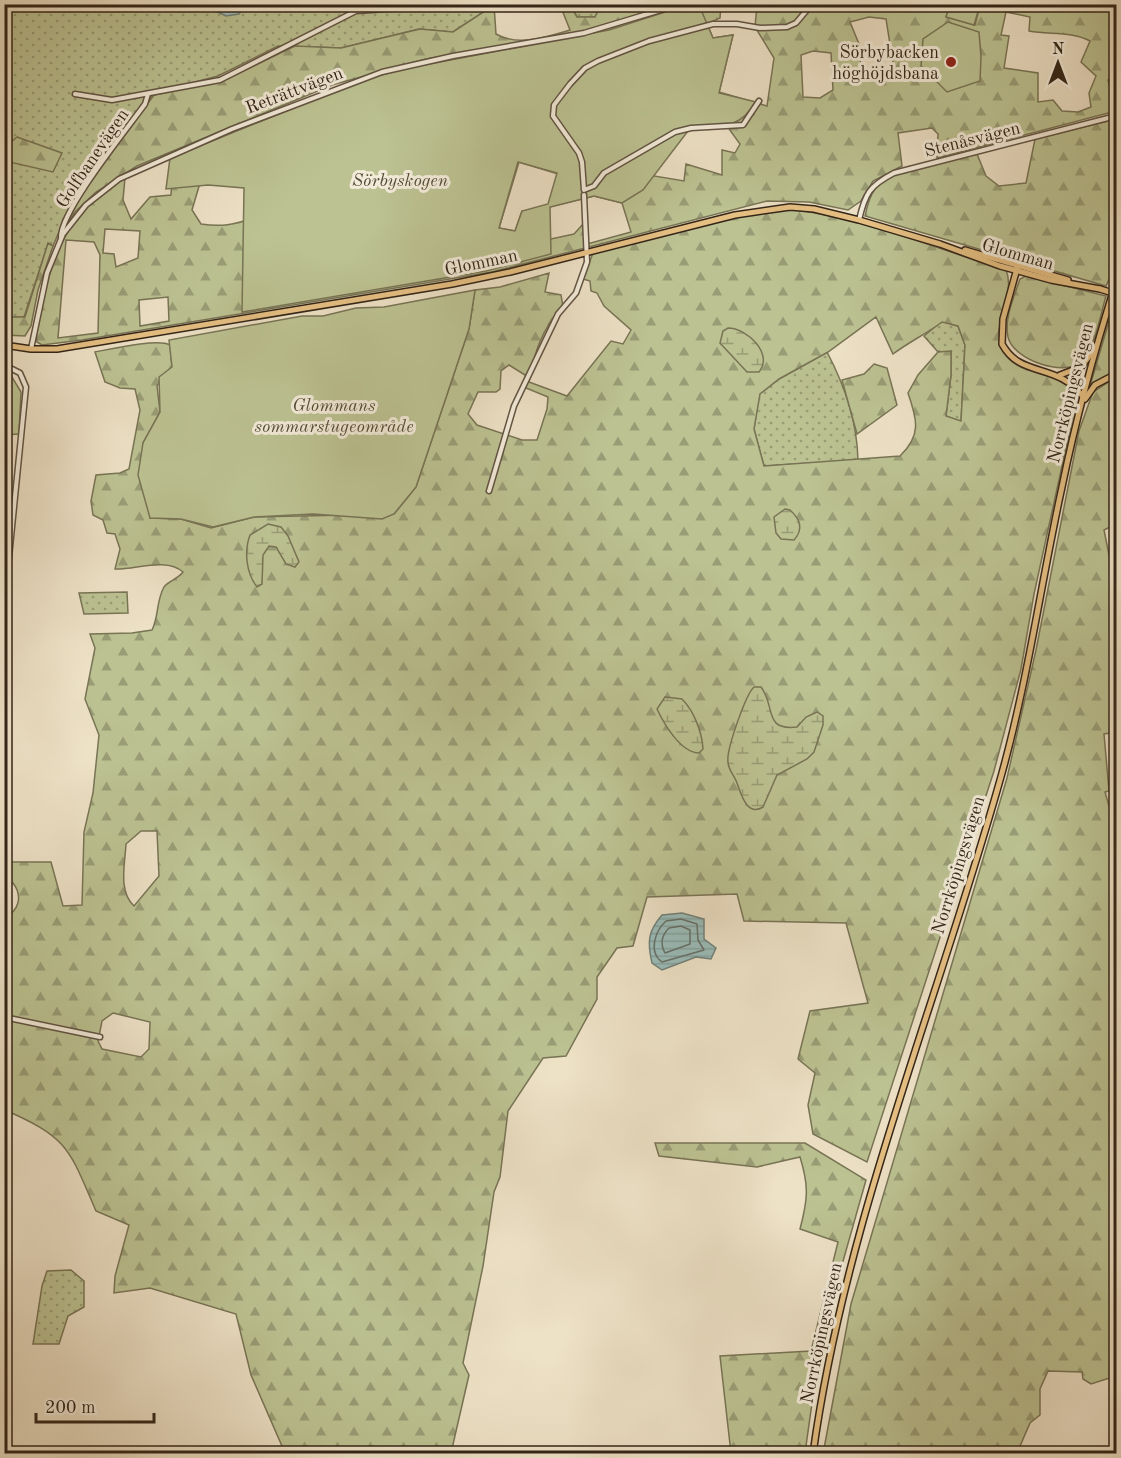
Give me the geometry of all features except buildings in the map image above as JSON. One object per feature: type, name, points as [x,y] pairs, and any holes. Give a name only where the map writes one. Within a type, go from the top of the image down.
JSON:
[{"type":"main road","name":"Glomman","points":[[4,345],[31,349],[57,349],[452,284],[765,208],[805,208],[859,220],[1051,280],[1073,282],[1116,294]]},
{"type":"main road","points":[[1018,268],[1003,319],[1002,344],[1017,363],[1060,375],[1076,387],[1084,398]]},
{"type":"main road","name":"Norrköpingsvägen","points":[[813,1454],[830,1353],[861,1228],[1009,745],[1028,664],[1061,488],[1097,345],[1116,282]]},
{"type":"main road","points":[[1060,375],[1081,367],[1097,345]]},
{"type":"main road","points":[[1082,406],[1095,385],[1116,374]]},
{"type":"street","points":[[75,94],[112,100],[227,78],[350,13],[375,7],[461,4]]},
{"type":"street","name":"Reträttvägen","points":[[31,349],[47,273],[61,237],[86,205],[120,179],[232,129],[342,85],[382,72],[431,60],[584,33],[681,4]]},
{"type":"street","points":[[489,491],[511,412],[558,314],[576,293],[587,262],[582,162],[579,153],[555,123],[554,105],[585,68],[649,40],[686,33],[701,26],[723,23],[760,28],[787,27],[796,23],[812,4]]},
{"type":"street","name":"Golfbanevägen","points":[[61,237],[65,223],[85,188],[145,104],[148,94]]},
{"type":"street","points":[[584,193],[594,186],[604,173],[675,132],[691,128],[743,125],[759,101]]},
{"type":"street","name":"Stenåsvägen","points":[[859,220],[869,191],[876,183],[894,173],[1116,116]]},
{"type":"street","points":[[4,365],[20,373],[26,387],[4,607]]},
{"type":"street","points":[[1113,753],[1116,774]]},
{"type":"street","points":[[4,1017],[100,1037]]},
{"type":"green space","points":[[371,4],[372,11],[494,5],[453,32],[419,29],[341,48],[278,46],[218,76],[154,93],[80,193],[53,246],[48,244],[24,317],[5,317],[5,5]]},
{"type":"green space","name":"Sörbyskogen","points":[[721,4],[720,18],[707,24],[713,38],[733,35],[719,92],[767,106],[774,58],[755,27],[757,5],[950,5],[946,17],[975,25],[980,5],[1116,5],[1116,78],[1108,80],[1114,102],[1116,102],[1116,111],[937,158],[938,134],[932,128],[898,133],[902,166],[873,181],[861,201],[848,210],[809,202],[767,201],[492,272],[82,340],[42,345],[37,342],[42,300],[51,270],[73,223],[95,198],[125,178],[123,200],[131,219],[150,197],[171,195],[173,156],[334,89],[399,69],[576,38],[685,5]],"holes":[[[1006,12],[1030,17],[1029,31],[1068,34],[1090,41],[1081,62],[1096,76],[1089,93],[1091,107],[1078,112],[1062,111],[1053,100],[1038,102],[1038,73],[1004,68],[1009,36],[1001,35]],[[869,17],[886,19],[894,70],[861,69],[859,44],[850,22]],[[813,51],[831,53],[833,90],[820,98],[803,97],[801,55]],[[717,123],[727,126],[740,144],[735,153],[722,150],[722,175],[686,164],[684,181],[648,175],[663,136]],[[519,162],[558,174],[550,207],[594,196],[622,203],[631,232],[587,244],[584,223],[574,234],[551,239],[544,232],[545,211],[522,211],[515,231],[499,228]],[[265,181],[253,218],[227,225],[201,224],[192,210],[200,183]],[[105,229],[140,231],[138,258],[116,267],[114,254],[103,253]],[[66,240],[94,242],[100,255],[98,333],[58,338]],[[168,297],[169,321],[140,326],[139,300]]]},
{"type":"green space","points":[[950,4],[980,5],[974,25],[946,17]]},
{"type":"green space","points":[[494,5],[496,34],[513,40],[532,40],[570,30],[560,5],[570,5],[577,17],[595,17],[601,5],[678,5],[593,30],[426,59],[332,85],[137,166],[96,192],[75,212],[63,231],[85,188],[154,95],[226,79],[295,46],[341,48],[420,29],[453,32]]},
{"type":"green space","points":[[570,5],[601,5],[595,17],[577,17]]},
{"type":"green space","points":[[687,5],[699,5],[713,38],[733,35],[719,93],[756,102],[743,118],[736,122],[720,126],[691,127],[643,190],[622,203],[594,196],[550,207],[551,254],[486,271],[242,312],[244,188],[208,185],[166,189],[170,158],[363,80],[408,68],[609,30]],"holes":[[[518,162],[557,173],[548,204],[522,211],[515,231],[499,228]]]},
{"type":"green space","name":"Sörbybacken höghöjdsbana","points":[[948,22],[979,32],[981,57],[980,81],[947,92],[921,66],[923,39]]},
{"type":"green space","points":[[1116,119],[1116,264],[1106,286],[865,216],[871,195],[882,182],[907,171],[977,154],[986,176],[999,186],[1026,183],[1035,139]]},
{"type":"green space","points":[[17,137],[62,153],[53,172],[5,161],[5,147]]},
{"type":"green space","points":[[789,209],[816,213],[871,226],[1006,270],[1008,292],[999,327],[1002,349],[1016,365],[1062,381],[1078,393],[1034,594],[1021,669],[994,771],[867,1162],[813,1134],[808,1105],[815,1073],[798,1059],[810,1011],[868,1003],[846,923],[744,921],[737,894],[647,897],[633,946],[617,948],[597,977],[597,999],[566,1056],[543,1058],[508,1111],[500,1177],[494,1192],[483,1266],[463,1363],[469,1375],[451,1453],[285,1453],[251,1375],[236,1314],[150,1288],[114,1293],[115,1276],[129,1225],[96,1211],[72,1159],[55,1138],[5,1110],[4,917],[13,911],[19,898],[13,883],[5,882],[5,862],[51,862],[63,906],[82,905],[84,832],[93,793],[99,735],[85,699],[95,648],[90,634],[152,630],[164,587],[183,572],[168,565],[115,569],[120,549],[115,534],[107,533],[103,520],[93,515],[91,501],[96,475],[120,473],[129,469],[140,410],[135,389],[120,388],[105,382],[95,352],[145,343],[170,345],[172,367],[157,386],[160,412],[143,443],[150,518],[181,519],[211,528],[254,517],[394,514],[416,487],[469,329],[475,290],[500,287],[549,273],[545,292],[561,295],[563,307],[544,332],[533,361],[529,382],[567,396],[611,341],[623,344],[631,330],[604,306],[597,293],[591,291],[590,281],[583,279],[593,253],[734,216]],"holes":[[[876,317],[893,354],[942,322],[958,326],[965,345],[961,421],[946,416],[951,375],[951,351],[938,352],[918,375],[908,393],[914,411],[915,434],[900,456],[764,466],[754,429],[760,394],[779,379],[828,352]],[[509,365],[525,375],[526,388],[548,397],[547,409],[537,440],[522,440],[477,425],[468,414],[478,392],[496,392],[500,389],[501,371]],[[141,831],[157,831],[159,876],[134,906],[129,900],[124,885],[126,844]],[[113,1013],[150,1022],[149,1049],[141,1057],[102,1049],[98,1041],[102,1021]]]},
{"type":"green space","points":[[48,243],[53,246],[38,290],[31,326],[25,336],[5,335],[5,317],[25,317]]},
{"type":"green space","points":[[1026,276],[1106,296],[1091,347],[1082,361],[1074,366],[1064,368],[1041,364],[1019,353],[1012,345],[1007,330],[1008,315],[1020,279]]},
{"type":"green space","name":"Glommans sommarstugeområde","points":[[475,290],[469,329],[416,487],[394,514],[382,519],[313,514],[254,517],[213,527],[181,519],[150,518],[138,475],[143,443],[160,412],[159,377],[172,367],[169,340],[302,316],[323,316],[356,308],[384,307]]},
{"type":"green space","points":[[1116,297],[1116,371],[1090,386]]},
{"type":"green space","points":[[942,321],[958,326],[965,345],[961,422],[946,416],[951,352],[938,352],[924,336]]},
{"type":"green space","points":[[728,328],[743,332],[761,350],[763,365],[759,372],[747,372],[720,343],[723,331]]},
{"type":"green space","points":[[827,352],[849,404],[858,460],[764,466],[754,429],[759,394],[779,379]]},
{"type":"green space","points":[[874,364],[887,368],[897,405],[857,434],[842,380],[864,374]]},
{"type":"green space","points":[[5,374],[12,377],[21,392],[19,434],[5,435]]},
{"type":"green space","points":[[1116,377],[1116,524],[1104,530],[1116,590],[1116,732],[1104,734],[1109,791],[1105,792],[1116,830],[1116,866],[1110,869],[1116,895],[1116,1376],[1091,1384],[1083,1379],[1082,1372],[1048,1371],[1040,1389],[1040,1415],[1030,1423],[1017,1453],[823,1454],[851,1304],[1007,778],[1036,650],[1079,431],[1093,392]]},
{"type":"green space","points":[[785,509],[793,513],[800,524],[799,532],[794,540],[781,539],[776,533],[774,517]]},
{"type":"green space","points":[[268,524],[281,527],[288,536],[299,562],[295,567],[286,564],[276,547],[269,546],[263,555],[262,584],[257,587],[248,569],[248,541],[250,535]]},
{"type":"green space","points":[[127,592],[128,613],[84,614],[79,593]]},
{"type":"green space","points":[[754,687],[761,687],[772,716],[779,725],[797,727],[806,717],[817,712],[823,716],[823,725],[814,752],[807,759],[777,775],[763,807],[757,809],[749,807],[746,803],[728,762],[737,723]]},
{"type":"green space","points":[[665,697],[682,699],[690,709],[701,736],[703,749],[699,753],[692,752],[680,743],[664,722],[657,709]]},
{"type":"green space","points":[[655,1143],[805,1143],[866,1180],[821,1339],[805,1453],[731,1453],[720,1356],[811,1351],[838,1242],[800,1229],[806,1193],[805,1176],[800,1157],[757,1167],[659,1156]]},
{"type":"green space","points":[[71,1270],[84,1281],[84,1307],[68,1316],[59,1344],[33,1344],[42,1286],[47,1271]]},
{"type":"water","points":[[245,5],[239,14],[226,16],[205,6]]},
{"type":"water","points":[[682,913],[704,919],[704,939],[716,948],[711,959],[696,957],[662,970],[652,963],[649,949],[651,932],[662,915]]},
{"type":"place","name":"Sörbybacken höghöjdsbana","points":[[951,62]]}]
